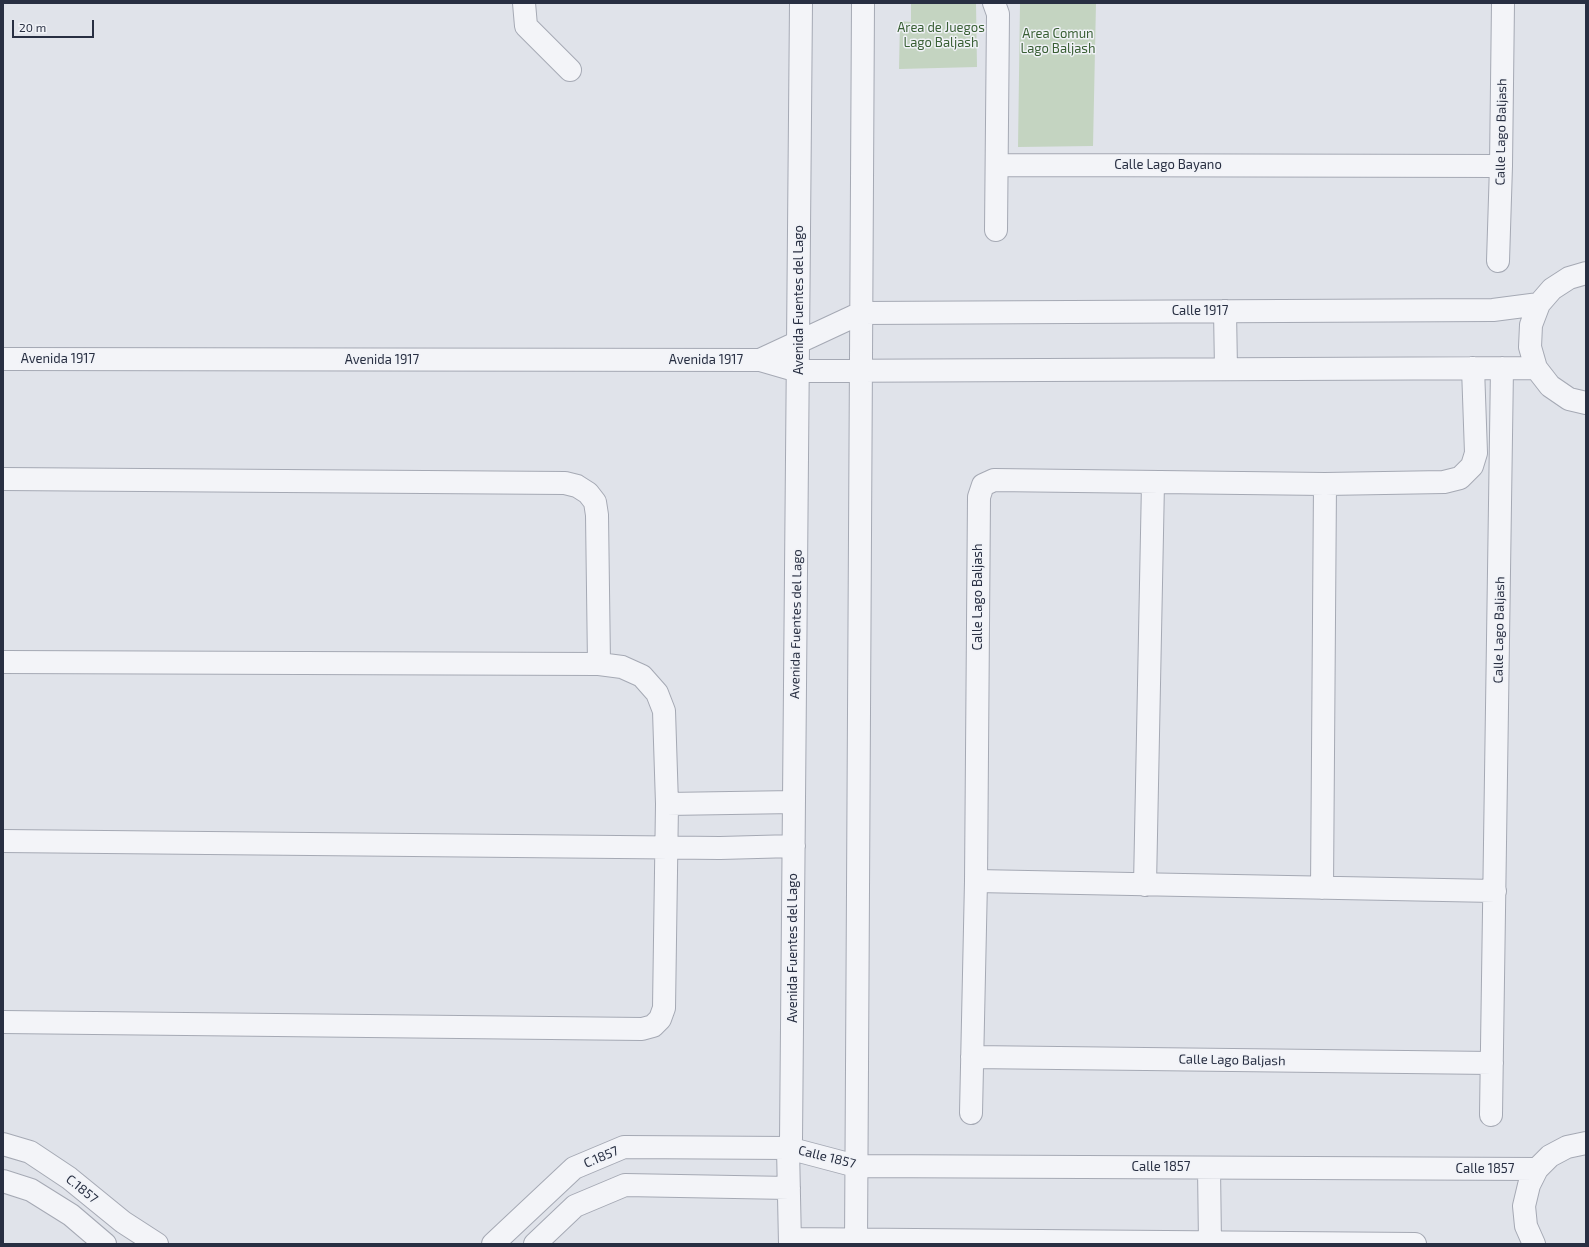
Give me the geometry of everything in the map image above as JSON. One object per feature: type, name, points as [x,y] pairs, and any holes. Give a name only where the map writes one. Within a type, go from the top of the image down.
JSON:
[{"type":"street","points":[[524,3],[526,26],[570,70]]},
{"type":"street","name":"Avenida Fuentes del Lago","points":[[790,1242],[788,1148],[792,1139],[801,3]]},
{"type":"street","points":[[856,1242],[863,3]]},
{"type":"street","points":[[994,3],[998,14],[996,230]]},
{"type":"street","name":"Calle Lago Baljash","points":[[1498,261],[1503,3]]},
{"type":"street","name":"Calle Lago Bayano","points":[[997,165],[1501,166]]},
{"type":"street","points":[[1586,273],[1569,278],[1552,289],[1539,304],[1531,325],[1530,347],[1536,368],[1550,386],[1569,399],[1586,403]]},
{"type":"street","name":"Calle 1917","points":[[861,313],[1493,310],[1539,304]]},
{"type":"street","points":[[1225,311],[1226,369]]},
{"type":"street","points":[[760,360],[861,313]]},
{"type":"street","name":"Avenida 1917","points":[[3,359],[760,360]]},
{"type":"street","points":[[760,360],[798,371],[1536,368]]},
{"type":"street","name":"Calle Lago Baljash","points":[[971,1113],[976,881],[979,497],[983,485],[994,480],[1325,484],[1444,482],[1460,478],[1472,466],[1476,453],[1473,368]]},
{"type":"street","name":"Calle Lago Baljash","points":[[1491,1115],[1502,368]]},
{"type":"street","points":[[3,479],[565,483],[577,486],[588,493],[595,502],[597,515],[599,664]]},
{"type":"street","points":[[1145,884],[1153,483]]},
{"type":"street","points":[[1322,888],[1325,484]]},
{"type":"street","points":[[3,662],[599,664],[622,667],[642,676],[657,693],[664,711],[667,804],[664,1008],[660,1019],[653,1026],[642,1030],[3,1022]]},
{"type":"street","points":[[667,804],[794,802]]},
{"type":"street","points":[[3,840],[667,847],[794,846]]},
{"type":"street","points":[[976,881],[1495,891]]},
{"type":"street","name":"Calle Lago Baljash","points":[[972,1057],[1492,1063]]},
{"type":"street","name":"Calle 1857","points":[[1534,1244],[1526,1226],[1524,1206],[1528,1186],[1537,1169],[1550,1156],[1567,1147],[1586,1143]]},
{"type":"street","name":"C.1857","points":[[3,1144],[30,1152],[69,1178],[123,1222],[157,1244]]},
{"type":"street","name":"C.1857","points":[[493,1244],[574,1168],[624,1147],[788,1148]]},
{"type":"street","name":"Calle 1857","points":[[788,1148],[856,1166],[1537,1169]]},
{"type":"street","points":[[1209,1168],[1210,1243]]},
{"type":"street","points":[[3,1181],[31,1190],[71,1216],[105,1244]]},
{"type":"street","points":[[535,1244],[575,1206],[625,1185],[789,1188]]},
{"type":"street","points":[[790,1242],[1415,1244]]},
{"type":"green space","name":"Area de Juegos Lago Baljash","points":[[911,3],[976,3],[977,67],[899,69],[900,21],[911,22]]},
{"type":"green space","name":"Area Comun Lago Baljash","points":[[1020,3],[1096,3],[1093,146],[1018,147]]}]
